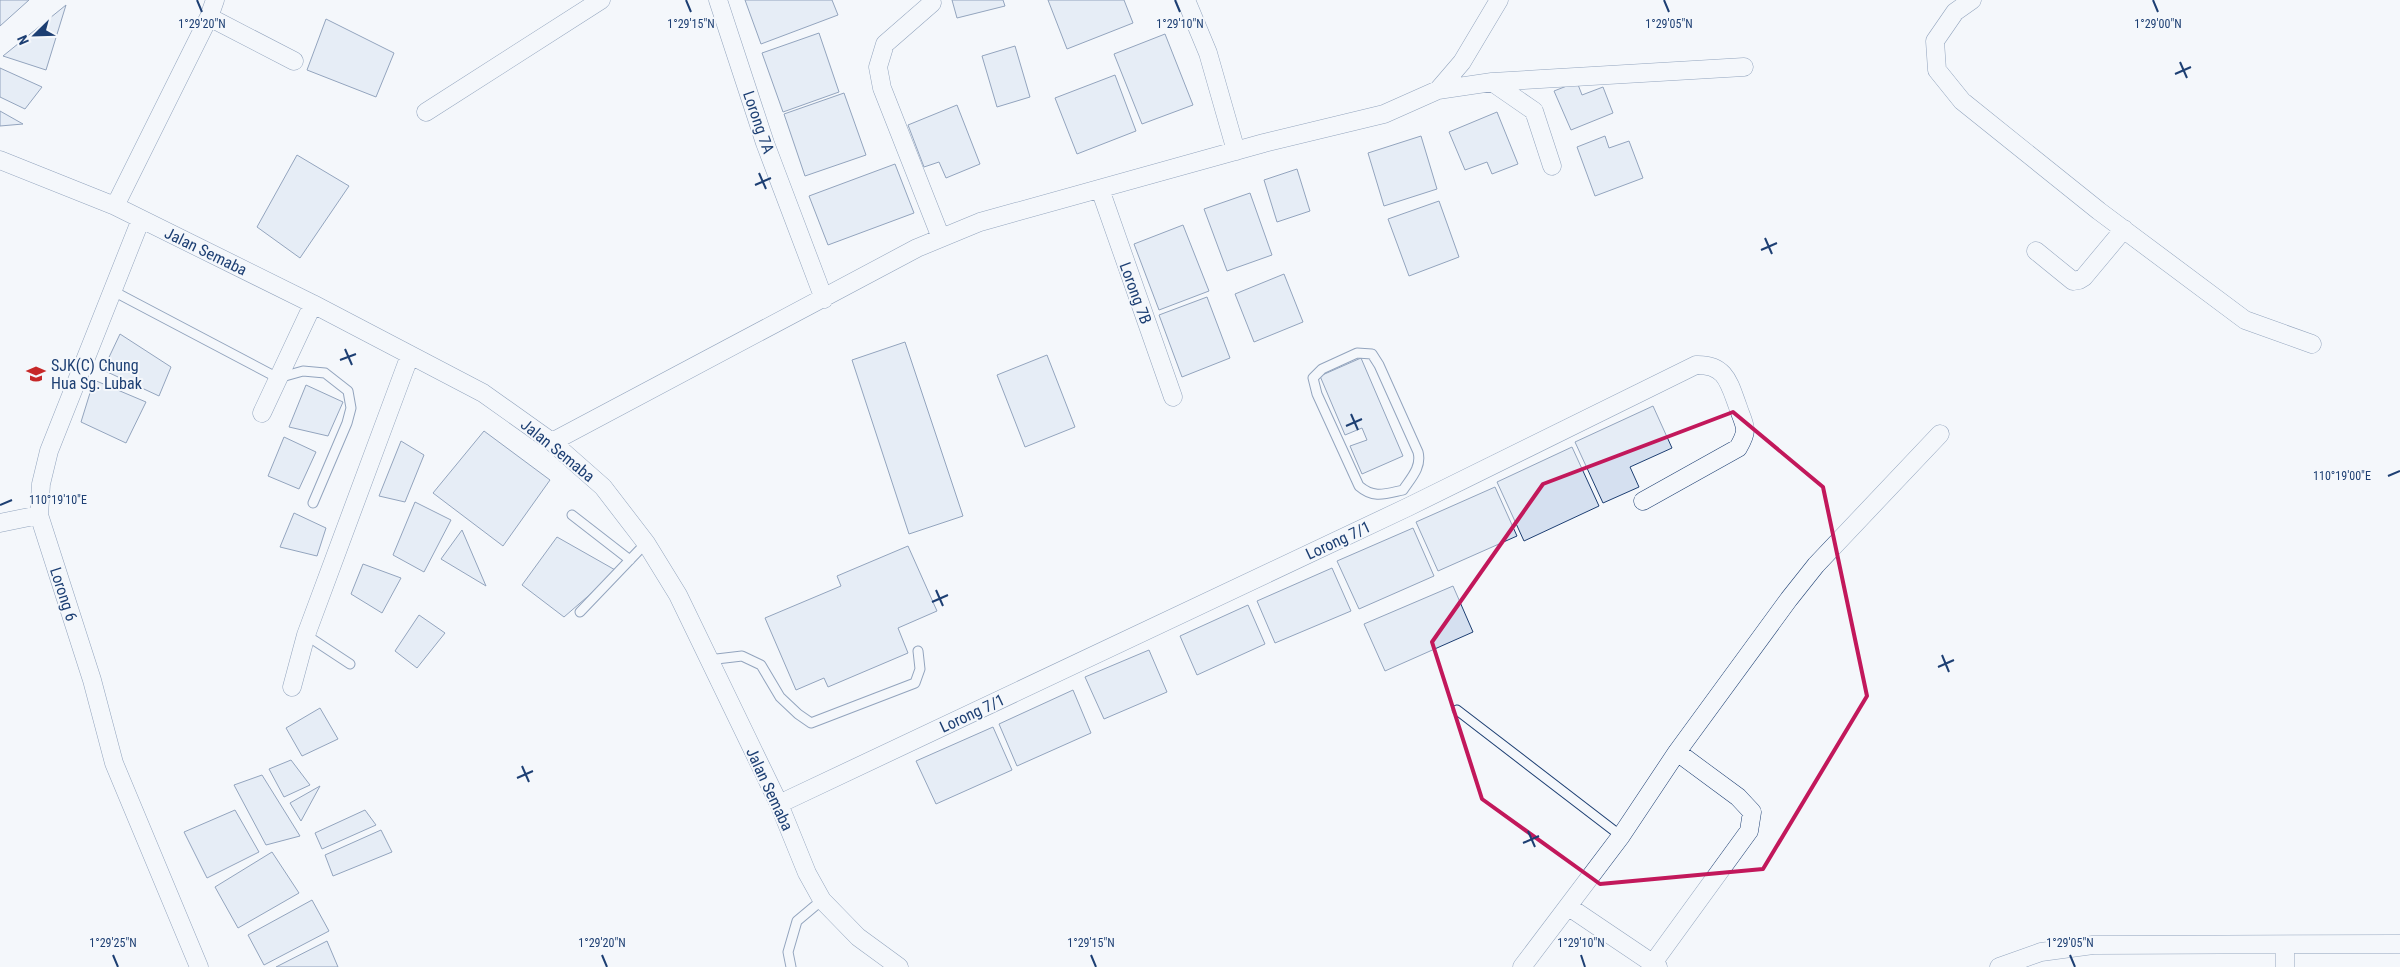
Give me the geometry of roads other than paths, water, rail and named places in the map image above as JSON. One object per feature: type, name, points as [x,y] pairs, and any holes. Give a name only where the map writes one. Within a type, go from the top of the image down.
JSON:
[{"type":"street","points":[[116,206],[209,17],[215,0]]},
{"type":"street","points":[[426,112],[601,0]]},
{"type":"street","name":"Lorong 7A","points":[[718,0],[766,143],[824,299]]},
{"type":"street","points":[[1186,0],[1208,53],[1236,151]]},
{"type":"street","points":[[1438,90],[1462,62],[1499,0]]},
{"type":"street","points":[[1972,0],[1955,12],[1935,41],[1937,70],[1962,101],[2124,229],[2245,320],[2312,344]]},
{"type":"street","points":[[932,2],[885,44],[878,67],[882,88],[941,238]]},
{"type":"street","points":[[209,17],[294,62]]},
{"type":"street","points":[[552,442],[917,248],[980,222],[1236,151],[1384,114],[1438,90],[1492,82],[1744,67]]},
{"type":"street","points":[[1492,82],[1534,111],[1552,166]]},
{"type":"street","name":"Jalan Semaba","points":[[0,160],[116,206],[313,304],[483,393],[552,442],[603,487],[646,542],[678,595],[708,660],[780,804],[807,873],[822,900],[858,938],[899,967]]},
{"type":"street","name":"Lorong 7B","points":[[1100,189],[1174,397]]},
{"type":"street","name":"Lorong 6","points":[[142,220],[49,451],[41,484],[39,515],[92,680],[114,764],[199,967]]},
{"type":"street","points":[[2036,251],[2073,280],[2079,280],[2084,277],[2124,229]]},
{"type":"street","points":[[262,413],[313,304]]},
{"type":"street","points":[[292,687],[306,634],[410,355]]},
{"type":"street","name":"Lorong 7/1","points":[[780,804],[1408,507],[1696,365],[1709,364],[1719,370],[1729,382],[1745,429],[1742,440],[1738,448],[1643,501]]},
{"type":"street","points":[[1522,967],[1621,836],[1677,752],[1789,599],[1816,565],[1940,434]]},
{"type":"street","points":[[0,523],[39,515]]},
{"type":"street","points":[[1568,907],[1656,965],[1749,831],[1752,812],[1738,797],[1677,752]]},
{"type":"street","points":[[1999,967],[2041,952],[2093,945],[2400,944]]},
{"type":"street","points":[[2284,967],[2285,945]]},
{"type":"lane","points":[[113,291],[278,378],[303,372],[325,373],[348,391],[351,408],[347,423],[313,503]]},
{"type":"lane","points":[[1357,353],[1372,354],[1379,365],[1420,460],[1415,473],[1403,490],[1378,495],[1368,494],[1359,486],[1317,394],[1314,378],[1322,369],[1357,353]]},
{"type":"lane","points":[[1403,490],[1408,507]]},
{"type":"lane","points":[[572,515],[630,560]]},
{"type":"lane","points":[[580,612],[646,542]]},
{"type":"lane","points":[[306,634],[350,664]]},
{"type":"lane","points":[[708,660],[742,656],[761,665],[780,697],[811,723],[915,683],[920,669],[918,651]]},
{"type":"lane","points":[[1457,710],[1621,836]]},
{"type":"lane","points":[[791,967],[788,952],[797,921],[822,900]]},
{"type":"place","name":"SJK(C) Chung Hua Sg. Lubak","points":[[36,374]]}]
